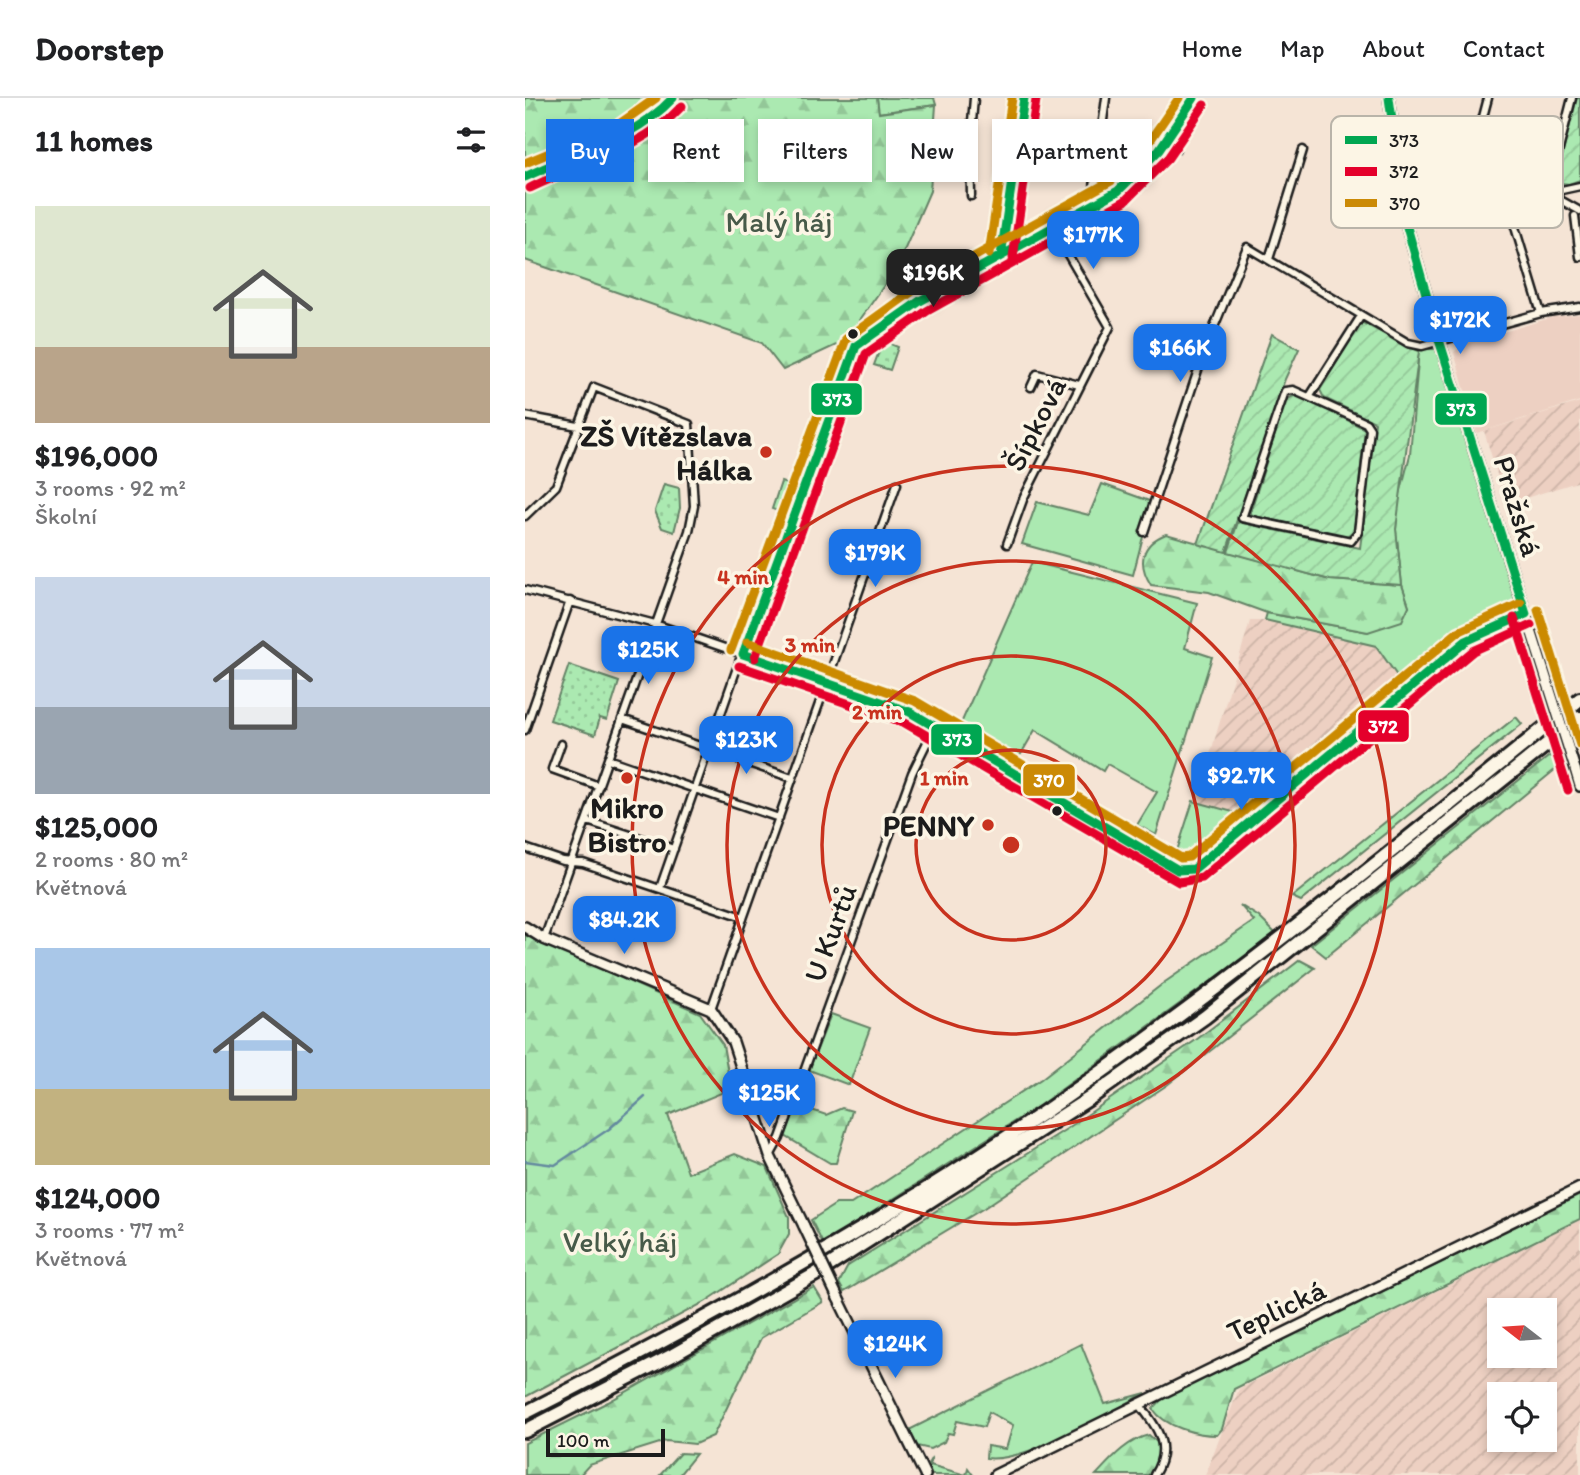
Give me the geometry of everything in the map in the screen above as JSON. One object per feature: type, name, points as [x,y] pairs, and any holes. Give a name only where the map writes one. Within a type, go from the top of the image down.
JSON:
[{"type":"highway","points":[[525,1413],[665,1342],[808,1262],[965,1164],[1081,1087],[1250,962],[1580,699]]},
{"type":"highway","points":[[525,1431],[673,1355],[816,1274],[1090,1098],[1205,1017],[1580,718]]},
{"type":"street","points":[[525,177],[553,162],[638,129],[673,98]]},
{"type":"street","points":[[971,196],[969,146],[974,98]]},
{"type":"street","points":[[1001,256],[1024,98]]},
{"type":"street","points":[[1091,209],[1106,98]]},
{"type":"street","points":[[660,888],[856,346],[909,308],[1091,209],[1143,169],[1194,98]]},
{"type":"street","name":"Pražská","points":[[1389,98],[1391,116]]},
{"type":"street","points":[[1483,116],[1488,98]]},
{"type":"street","points":[[1563,134],[1572,98]]},
{"type":"street","points":[[1171,133],[1176,150]]},
{"type":"street","points":[[1269,260],[1303,150]]},
{"type":"street","points":[[1563,203],[1578,213],[1580,257]]},
{"type":"street","name":"Pražská","points":[[1407,228],[1440,343],[1580,786]]},
{"type":"street","points":[[1515,228],[1541,313]]},
{"type":"street","name":"Šípková","points":[[1007,544],[1024,497],[1110,327],[1053,229]]},
{"type":"street","points":[[1144,532],[1206,349],[1247,247],[1408,343],[1422,346],[1541,313],[1580,307]]},
{"type":"street","points":[[1310,396],[1361,316]]},
{"type":"street","points":[[1031,387],[1037,374],[1079,385]]},
{"type":"street","points":[[525,516],[556,486],[594,387],[689,424],[692,516],[544,939]]},
{"type":"street","points":[[1293,390],[1310,396],[1366,423],[1370,429],[1358,533],[1351,541],[1242,518],[1285,391],[1293,390]]},
{"type":"street","points":[[525,416],[578,426]]},
{"type":"street","points":[[711,1009],[897,484]]},
{"type":"street","points":[[525,590],[655,624],[825,685],[910,712],[1178,870],[1194,869],[1466,640],[1526,614]]},
{"type":"street","points":[[525,730],[570,601]]},
{"type":"street","points":[[622,719],[792,778]]},
{"type":"street","name":"U Kurtů","points":[[770,1156],[790,1112],[912,773],[935,726]]},
{"type":"street","points":[[561,744],[552,769],[599,786]]},
{"type":"street","points":[[608,759],[779,817]]},
{"type":"street","points":[[587,821],[674,849]]},
{"type":"street","points":[[525,848],[660,888],[743,917]]},
{"type":"street","points":[[525,927],[544,939],[711,1009],[723,1024],[741,1061],[770,1156],[925,1475]]},
{"type":"street","name":"Teplická","points":[[995,1475],[1580,1188]]},
{"type":"street","points":[[1139,1404],[1150,1419],[1164,1449],[1164,1457],[1154,1475]]},
{"type":"shaded area","points":[[1580,314],[1580,401],[1477,433],[1454,352],[1464,344],[1553,317]]},
{"type":"shaded area","points":[[1580,402],[1580,481],[1506,504],[1484,431]]},
{"type":"shaded area","points":[[1250,621],[1268,621],[1376,646],[1400,680],[1239,814],[1196,802]]},
{"type":"shaded area","points":[[1580,1220],[1580,1475],[1205,1475],[1239,1389]]},
{"type":"green space","name":"Malý háj","points":[[525,98],[877,98],[879,113],[936,105],[935,119],[886,119],[886,182],[931,182],[930,191],[897,267],[845,341],[783,370],[762,343],[525,260]]},
{"type":"green space","points":[[877,98],[934,98],[936,105],[878,113]]},
{"type":"green space","points":[[1577,98],[1580,98],[1580,180],[1563,183],[1563,152]]},
{"type":"green space","points":[[1361,322],[1419,351],[1396,529],[1402,585],[1330,580],[1228,552],[1238,522],[1360,548],[1375,422],[1324,398],[1320,390]]},
{"type":"green space","points":[[1272,334],[1299,349],[1285,379],[1226,552],[1198,544]]},
{"type":"green space","points":[[883,341],[898,347],[890,370],[874,365]]},
{"type":"green space","points":[[1419,349],[1439,349],[1519,605],[1511,613],[1475,627],[1196,860],[1183,862],[1175,857],[1193,801],[1240,814],[1400,680],[1376,646],[1265,620],[1267,613],[1368,632],[1409,606],[1402,585],[1396,530],[1398,502],[1410,455]]},
{"type":"green space","points":[[1297,394],[1365,429],[1354,531],[1347,536],[1250,513],[1286,400]]},
{"type":"green space","points":[[781,482],[795,487],[786,514],[772,509]]},
{"type":"green space","points":[[664,484],[679,488],[680,508],[674,532],[662,528],[655,511]]},
{"type":"green space","points":[[1102,484],[1152,502],[1133,575],[1022,544],[1037,502],[1089,515]]},
{"type":"green space","points":[[1166,534],[1330,580],[1402,585],[1409,606],[1402,621],[1368,632],[1267,613],[1209,592],[1151,585],[1144,569],[1144,555],[1151,543]]},
{"type":"green space","points":[[1032,562],[1197,603],[1185,648],[1212,657],[1156,835],[1137,825],[1157,792],[1107,764],[1103,771],[1035,730],[1017,761],[959,728]]},
{"type":"green space","points":[[569,665],[619,682],[607,720],[600,718],[595,735],[550,720]]},
{"type":"green space","points":[[1516,717],[1522,724],[1301,901],[1292,897]]},
{"type":"green space","points":[[1552,754],[1556,769],[1326,957],[1311,945]]},
{"type":"green space","points":[[1240,905],[1259,917],[1276,934],[1040,1105],[823,1244],[811,1220],[836,1204],[851,1204],[1041,1079],[1165,982],[1254,921]]},
{"type":"green space","name":"Velký háj","points":[[525,935],[700,1013],[723,1045],[731,1089],[668,1115],[688,1173],[735,1154],[767,1167],[789,1217],[789,1234],[778,1254],[705,1302],[525,1397]]},
{"type":"green space","points":[[1300,960],[1315,968],[1167,1085],[984,1208],[844,1292],[839,1283],[848,1266],[1068,1128],[1196,1040]]},
{"type":"green space","points":[[831,1014],[870,1028],[849,1085],[809,1070]]},
{"type":"green space","points":[[797,1105],[826,1115],[842,1108],[852,1111],[836,1163],[830,1163],[785,1136]]},
{"type":"green space","points":[[1580,1195],[1580,1219],[1234,1389],[1222,1429],[1217,1435],[1182,1429],[1165,1421],[1153,1409],[1162,1399],[1185,1387]]},
{"type":"green space","points":[[814,1287],[823,1302],[761,1338],[713,1436],[695,1444],[666,1441],[589,1465],[580,1475],[525,1475],[525,1443],[608,1402]]},
{"type":"green space","points":[[1081,1344],[1105,1404],[1146,1393],[1067,1435],[1003,1458],[986,1458],[987,1446],[1006,1449],[1013,1425],[989,1412],[984,1427],[957,1421],[953,1434],[948,1433],[944,1442],[930,1449],[917,1446],[909,1430]]},
{"type":"green space","points":[[1149,1435],[1158,1443],[1160,1456],[1150,1475],[1096,1475],[1127,1446]]},
{"type":"green space","points":[[680,1453],[696,1454],[679,1475],[660,1475]]},
{"type":"green space","points":[[932,1457],[930,1465],[966,1475],[931,1475],[928,1464]]},
{"type":"waterway","points":[[525,1161],[555,1165],[609,1129],[645,1097]]},
{"type":"transit line","name":"370","points":[[525,163],[618,125],[656,98]]},
{"type":"transit line","name":"373","points":[[525,177],[622,135],[657,113],[673,98]]},
{"type":"transit line","name":"370","points":[[989,254],[1012,98]]},
{"type":"transit line","name":"373","points":[[1001,256],[1024,98]]},
{"type":"transit line","name":"370","points":[[731,650],[846,339],[914,290],[1111,181],[1149,142],[1179,98]]},
{"type":"transit line","name":"373","points":[[743,654],[856,346],[920,301],[1118,191],[1159,150],[1194,98]]},
{"type":"transit line","name":"373","points":[[1389,98],[1392,116]]},
{"type":"transit line","name":"372","points":[[1013,258],[1036,100]]},
{"type":"transit line","name":"372","points":[[755,658],[866,354],[927,311],[1125,201],[1168,158],[1204,105]]},
{"type":"transit line","name":"372","points":[[530,188],[629,145],[666,121],[682,106]]},
{"type":"transit line","name":"373","points":[[1407,228],[1440,343],[1526,614]]},
{"type":"transit line","name":"370","points":[[747,642],[915,701],[1181,858],[1189,857],[1458,632],[1521,603]]},
{"type":"transit line","name":"370","points":[[1538,610],[1580,745]]},
{"type":"transit line","name":"373","points":[[743,654],[910,712],[1178,870],[1194,869],[1466,641],[1526,614]]},
{"type":"transit line","name":"372","points":[[1514,618],[1568,790]]},
{"type":"transit line","name":"372","points":[[739,666],[905,723],[1179,882],[1202,878],[1473,651],[1531,625]]},
{"type":"place","name":"ZŠ Vítězslava Hálka","points":[[766,452]]},
{"type":"place","name":"Mikro Bistro","points":[[627,778]]},
{"type":"place","name":"PENNY","points":[[988,825]]}]
